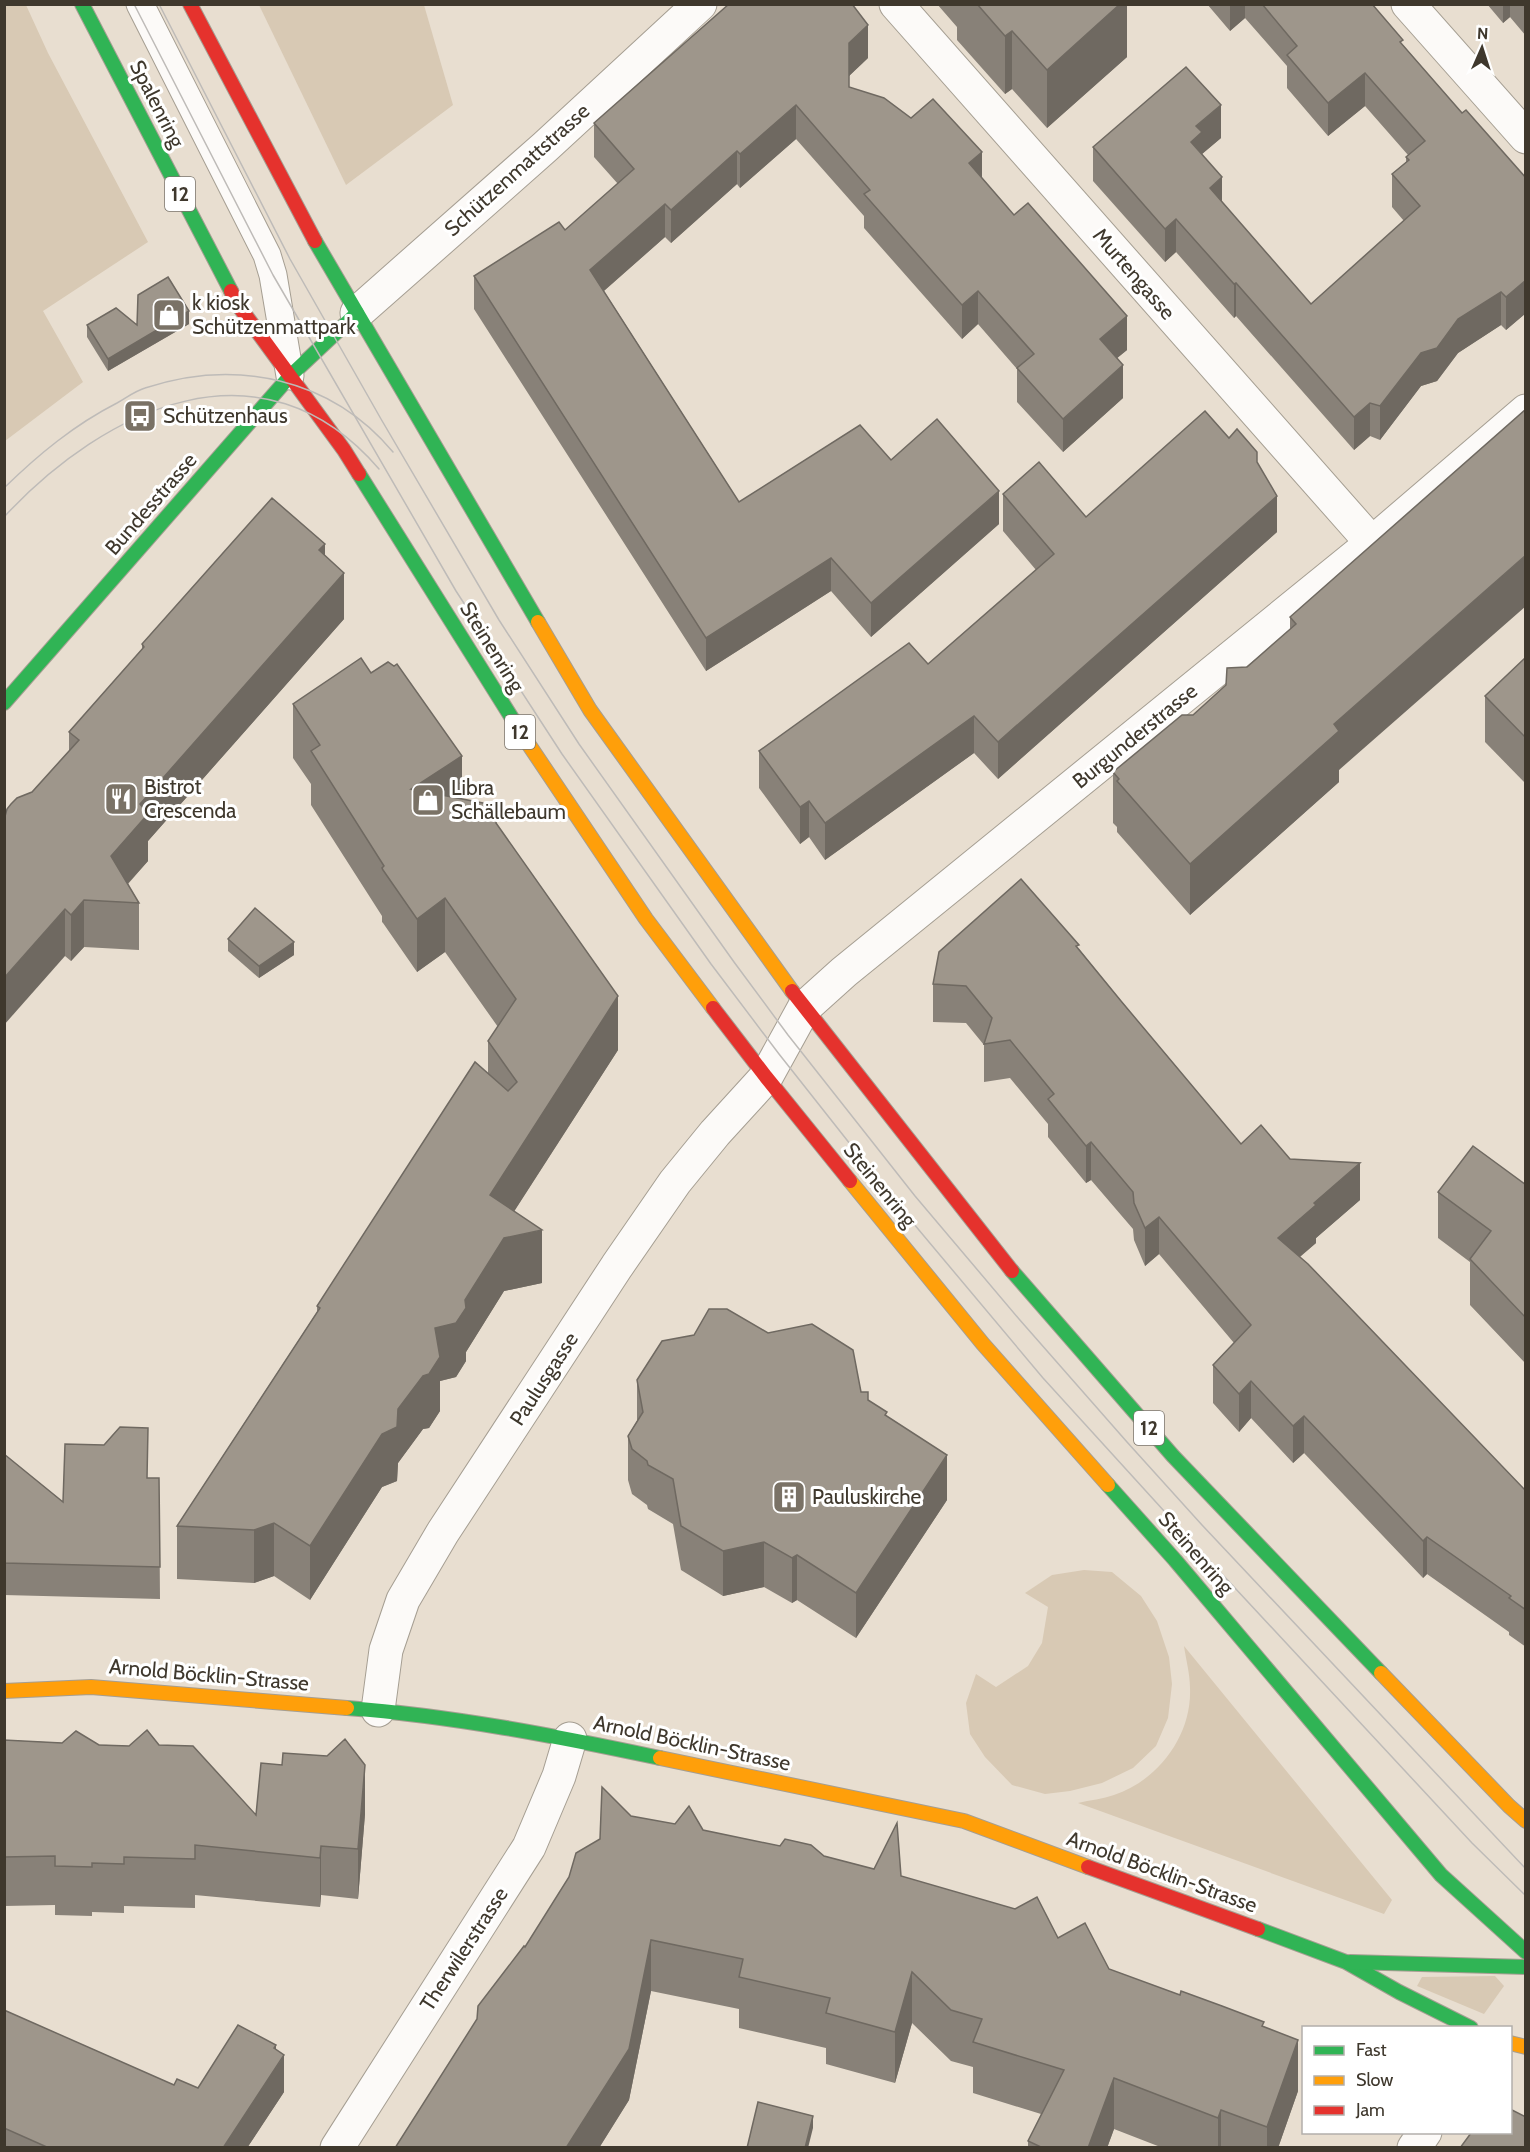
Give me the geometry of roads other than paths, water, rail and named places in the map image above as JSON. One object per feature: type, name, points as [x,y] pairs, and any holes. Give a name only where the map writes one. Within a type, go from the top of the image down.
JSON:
[{"type":"main road","name":"Spalenring","points":[[82,4],[238,306],[290,376]]},
{"type":"main road","name":"12","points":[[190,4],[313,237],[345,324],[590,710],[804,1008],[1032,1296],[1173,1456],[1526,1821]]},
{"type":"main road","name":"Bundesstrasse","points":[[4,703],[290,376],[345,324]]},
{"type":"main road","name":"Steinenring","points":[[290,376],[344,450],[536,757],[646,919],[766,1077],[983,1344],[1190,1578],[1430,1862],[1526,1952]]},
{"type":"main road","name":"Arnold Böcklin-Strasse","points":[[4,1691],[92,1687],[437,1716],[570,1739],[964,1821],[1346,1962],[1398,1992],[1467,2026]]},
{"type":"main road","name":"Arnold Böcklin-Strasse","points":[[1346,1962],[1526,1967]]},
{"type":"street","name":"Schützenmattstrasse","points":[[345,324],[552,140],[700,4]]},
{"type":"street","name":"Murtengasse","points":[[896,4],[1372,543]]},
{"type":"street","points":[[1408,4],[1526,137]]},
{"type":"street","name":"Burgunderstrasse","points":[[766,1077],[804,1008],[844,972],[1372,543],[1526,411]]},
{"type":"street","name":"Paulusgasse","points":[[378,1710],[386,1650],[403,1600],[443,1532],[616,1266],[675,1182],[714,1134],[766,1077]]},
{"type":"street","name":"Therwilerstrasse","points":[[337,2148],[529,1847],[559,1776],[570,1739]]},
{"type":"street","points":[[1414,2148],[1424,2134]]},
{"type":"lane","points":[[140,4],[267,255],[273,274],[290,376]]},
{"type":"tram line","points":[[134,4],[273,275],[456,591],[562,754],[711,964],[903,1211],[1043,1378],[1472,1843],[1526,1896]]},
{"type":"tram line","points":[[159,4],[290,259],[499,620],[579,744],[734,962],[788,1035],[915,1196],[1019,1319],[1202,1525],[1526,1869]]},
{"type":"tram line","points":[[4,488],[30,463],[72,431],[134,393],[179,379],[213,375],[247,376],[280,381],[311,391],[341,407],[368,427],[393,452]]},
{"type":"tram line","points":[[4,517],[44,478],[89,444],[136,418],[186,401],[236,396],[285,404],[333,428],[379,469]]},
{"type":"place","name":"k kiosk Schützenmattpark","points":[[169,315]]},
{"type":"place","name":"Schützenhaus","points":[[140,416]]},
{"type":"place","name":"Bistrot Crescenda","points":[[121,799]]},
{"type":"place","name":"Libra Schällebaum","points":[[428,800]]},
{"type":"place","name":"Pauluskirche","points":[[789,1497]]}]
